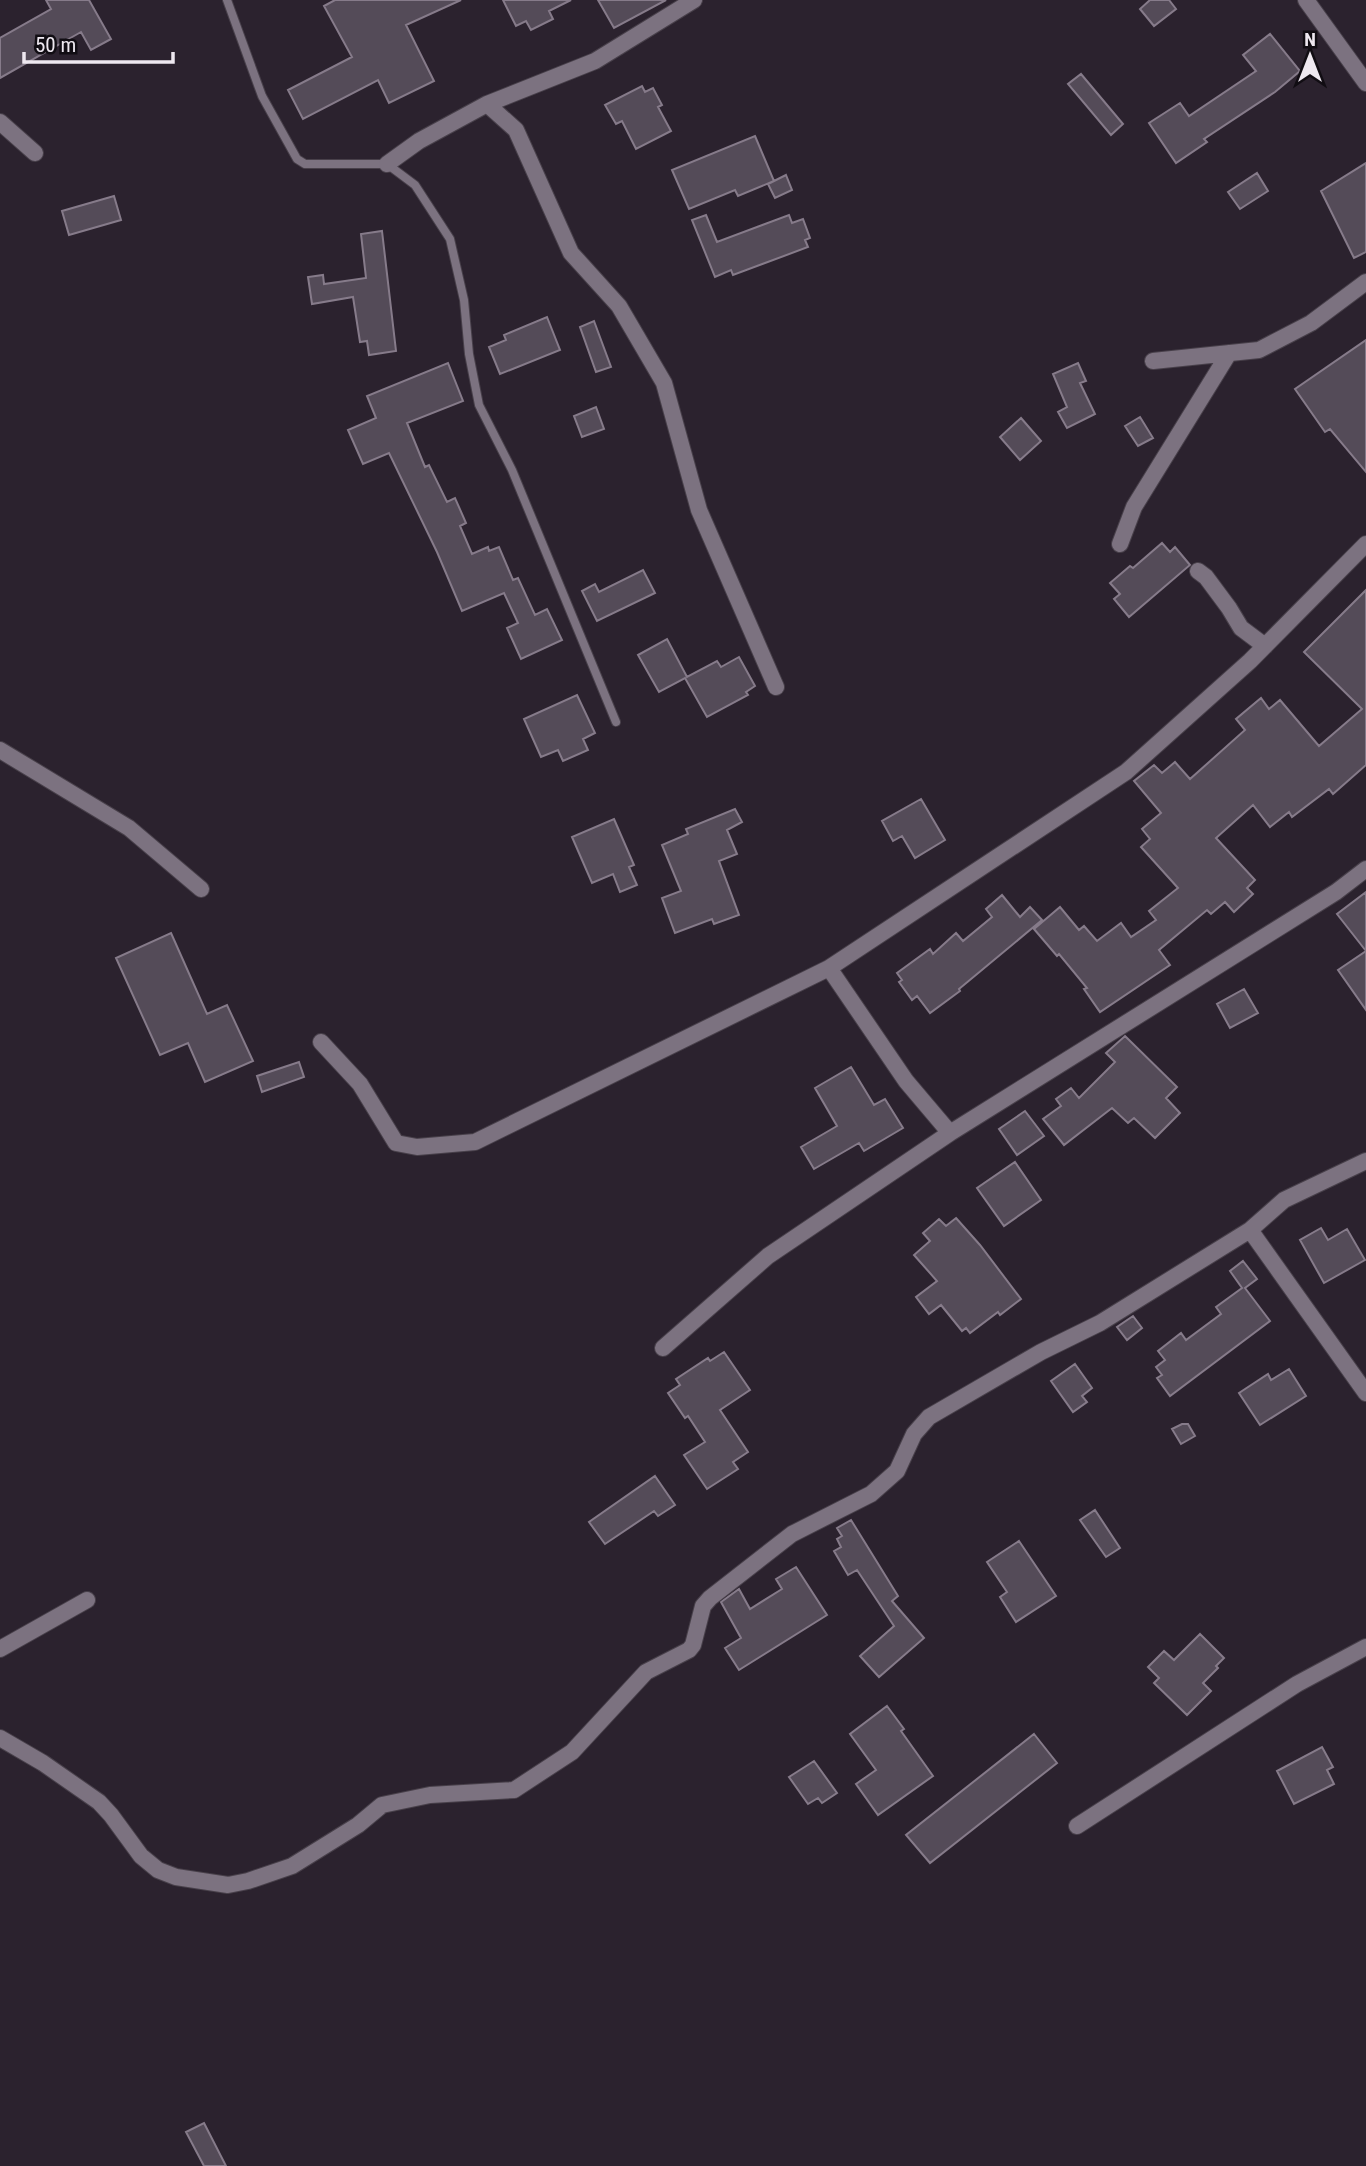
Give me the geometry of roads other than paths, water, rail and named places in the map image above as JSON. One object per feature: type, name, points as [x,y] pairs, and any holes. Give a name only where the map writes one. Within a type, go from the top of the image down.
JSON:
[{"type":"street","points":[[387,164],[419,142],[487,104],[595,61],[694,0]]},
{"type":"street","points":[[1306,0],[1366,83]]},
{"type":"street","points":[[487,104],[516,130],[571,253],[619,306],[664,383],[699,510],[776,687]]},
{"type":"street","points":[[0,122],[34,153]]},
{"type":"street","points":[[1153,360],[1259,350],[1311,323],[1366,282]]},
{"type":"street","points":[[1120,544],[1134,507],[1229,353]]},
{"type":"street","points":[[321,1042],[360,1084],[396,1143],[417,1147],[475,1142],[829,968],[1126,772],[1265,646],[1366,544]]},
{"type":"street","points":[[1198,571],[1206,577],[1241,628],[1265,646]]},
{"type":"street","points":[[0,750],[129,828],[201,889]]},
{"type":"street","points":[[663,1349],[768,1256],[950,1133],[1336,891],[1366,869]]},
{"type":"street","points":[[829,968],[906,1081],[950,1133]]},
{"type":"street","points":[[0,1738],[43,1763],[99,1802],[141,1856],[158,1870],[176,1877],[228,1885],[292,1866],[358,1825],[382,1805],[430,1795],[514,1790],[572,1752],[646,1672],[689,1650],[693,1645],[703,1606],[729,1582],[792,1534],[871,1494],[897,1471],[914,1434],[929,1417],[1041,1352],[1100,1323],[1250,1230],[1284,1200],[1366,1161]]},
{"type":"street","points":[[1250,1230],[1366,1393]]},
{"type":"street","points":[[0,1649],[88,1600]]},
{"type":"street","points":[[1077,1826],[1297,1684],[1366,1647]]},
{"type":"lane","points":[[227,0],[262,96],[297,159],[305,164],[387,164],[415,185],[450,239],[464,300],[469,354],[479,405],[513,470],[616,722]]}]
